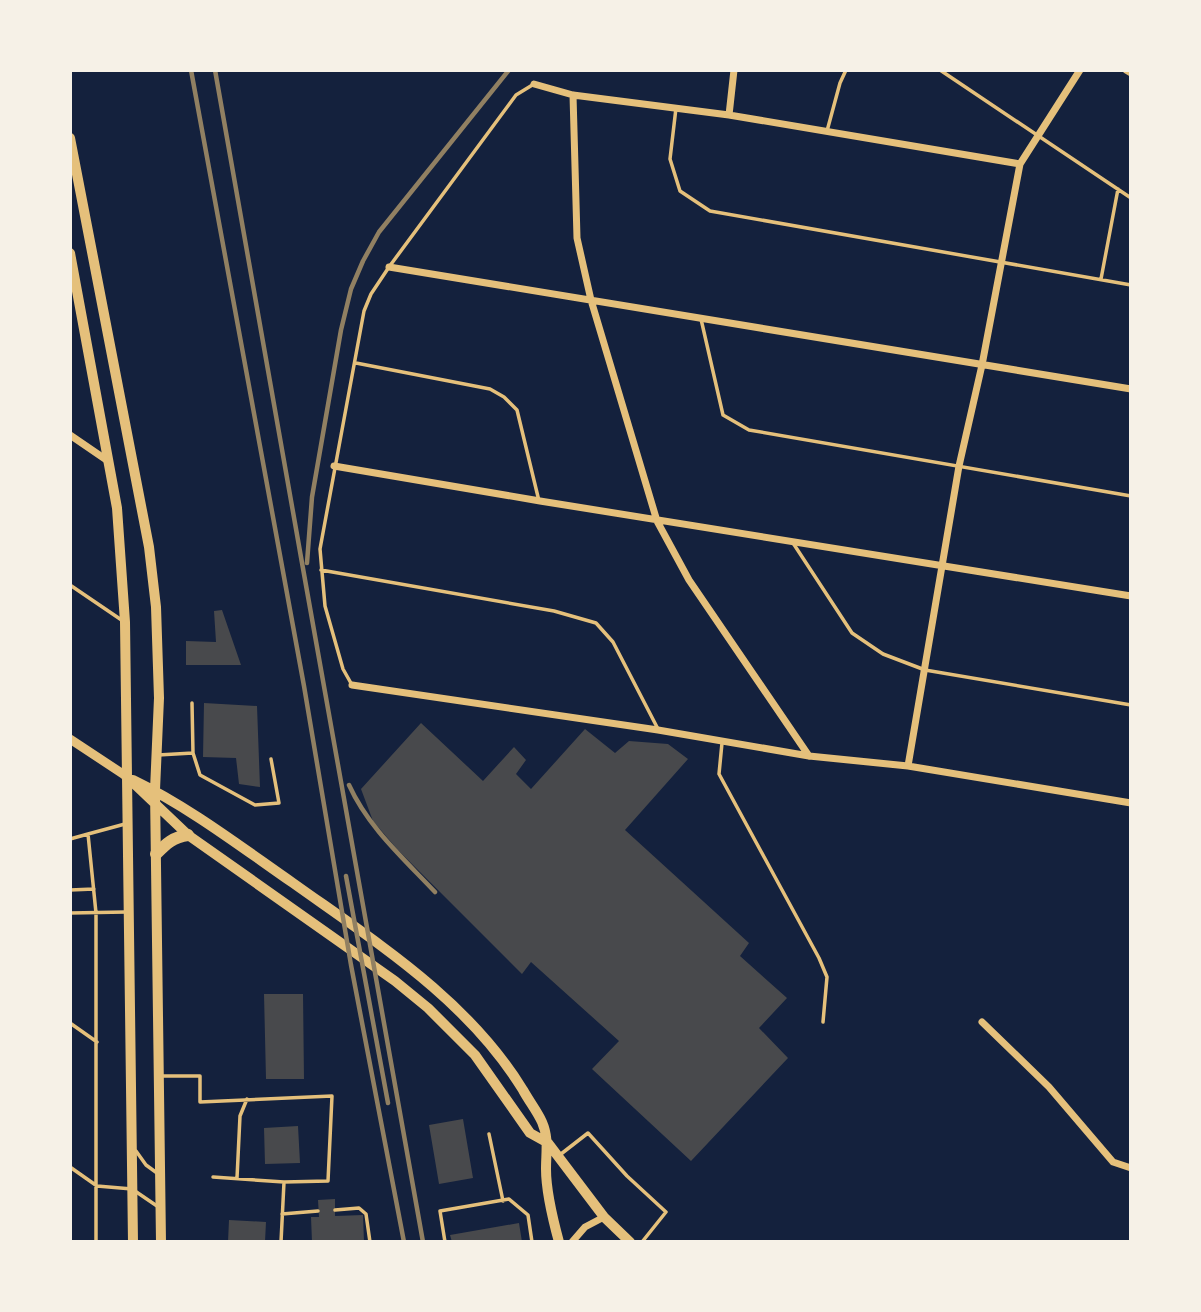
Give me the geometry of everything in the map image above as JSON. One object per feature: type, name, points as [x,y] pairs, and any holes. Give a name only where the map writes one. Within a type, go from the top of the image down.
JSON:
[{"type":"main road","points":[[70,138],[149,547],[156,607],[158,685],[155,806],[161,1242]]},
{"type":"main road","points":[[70,253],[73,284],[117,508],[125,622],[133,1242]]},
{"type":"main road","points":[[126,776],[155,790],[242,847],[393,954],[462,1013],[510,1070],[542,1122],[548,1143],[558,1157],[604,1217],[630,1242]]},
{"type":"main road","points":[[126,776],[188,835],[395,981],[428,1008],[475,1055],[530,1133],[548,1143]]},
{"type":"main road","points":[[156,854],[168,841],[177,836],[188,835]]},
{"type":"main road","points":[[548,1143],[546,1171],[559,1242]]},
{"type":"street","points":[[729,115],[734,70]]},
{"type":"street","points":[[908,766],[959,466],[982,365],[1020,164],[1080,70]]},
{"type":"street","points":[[1126,70],[1131,73]]},
{"type":"street","points":[[534,84],[573,94],[729,115],[1020,164]]},
{"type":"street","points":[[573,94],[577,238],[591,300],[657,521],[689,580],[809,756]]},
{"type":"street","points":[[389,267],[1131,389]]},
{"type":"street","points":[[70,435],[108,461]]},
{"type":"street","points":[[334,466],[657,521],[1131,596]]},
{"type":"street","points":[[352,685],[658,730],[809,756],[908,766],[1131,803]]},
{"type":"street","points":[[70,739],[126,776]]},
{"type":"street","points":[[982,1022],[1049,1087],[1113,1162],[1131,1168]]},
{"type":"street","points":[[572,1242],[585,1227],[604,1217]]},
{"type":"lane","points":[[827,131],[846,70]]},
{"type":"lane","points":[[940,70],[1131,198]]},
{"type":"lane","points":[[352,685],[343,669],[325,607],[320,549],[365,311],[371,294],[389,267],[516,94],[534,84]]},
{"type":"lane","points":[[676,107],[670,159],[680,191],[710,211],[1131,285]]},
{"type":"lane","points":[[1101,279],[1118,189]]},
{"type":"lane","points":[[701,318],[723,415],[749,430],[1131,496]]},
{"type":"lane","points":[[356,363],[490,389],[504,397],[517,410],[540,501]]},
{"type":"lane","points":[[793,543],[852,633],[884,654],[925,670],[1131,705]]},
{"type":"lane","points":[[321,570],[554,611],[596,623],[613,642],[658,730]]},
{"type":"lane","points":[[70,585],[125,622]]},
{"type":"lane","points":[[192,703],[193,753],[201,775],[255,805],[279,803],[271,759]]},
{"type":"lane","points":[[722,741],[719,774],[827,977],[824,1022]]},
{"type":"lane","points":[[156,755],[193,753]]},
{"type":"lane","points":[[70,839],[127,824]]},
{"type":"lane","points":[[88,834],[96,913],[96,1242]]},
{"type":"lane","points":[[70,890],[94,889]]},
{"type":"lane","points":[[70,913],[128,912]]},
{"type":"lane","points":[[70,1023],[97,1042]]},
{"type":"lane","points":[[160,1076],[200,1076],[200,1102],[332,1096],[328,1181],[284,1182],[214,1177]]},
{"type":"lane","points":[[237,1178],[240,1116],[247,1099]]},
{"type":"lane","points":[[558,1157],[588,1133],[626,1176],[666,1212],[642,1242]]},
{"type":"lane","points":[[489,1134],[503,1201]]},
{"type":"lane","points":[[132,1147],[146,1165],[161,1175]]},
{"type":"lane","points":[[70,1167],[97,1186],[132,1189],[161,1209]]},
{"type":"lane","points":[[281,1242],[284,1182]]},
{"type":"lane","points":[[445,1242],[440,1211],[509,1199],[528,1215],[532,1242]]},
{"type":"lane","points":[[335,1210],[359,1208],[366,1214],[370,1242]]},
{"type":"lane","points":[[282,1214],[318,1211]]},
{"type":"building","points":[[222,610],[241,665],[186,665],[186,641],[216,642],[214,611]]},
{"type":"building","points":[[204,703],[257,706],[260,787],[239,784],[236,758],[203,757]]},
{"type":"building","points":[[421,723],[483,781],[514,747],[526,760],[516,774],[531,789],[585,729],[615,753],[629,741],[668,744],[688,759],[625,830],[749,943],[740,956],[787,998],[759,1028],[788,1058],[691,1161],[592,1069],[619,1041],[531,962],[522,974],[398,850],[373,821],[361,789]]},
{"type":"building","points":[[264,994],[303,994],[304,1079],[266,1079]]},
{"type":"building","points":[[463,1119],[473,1178],[439,1184],[429,1125]]},
{"type":"building","points":[[298,1126],[300,1163],[265,1164],[264,1128]]},
{"type":"building","points":[[335,1199],[335,1216],[363,1215],[364,1242],[312,1242],[311,1217],[319,1217],[318,1200]]},
{"type":"building","points":[[229,1220],[266,1222],[265,1242],[228,1242]]},
{"type":"building","points":[[519,1223],[522,1242],[452,1242],[450,1235]]},
{"type":"railway","points":[[191,70],[304,686],[351,965],[404,1242]]},
{"type":"railway","points":[[215,70],[423,1242]]},
{"type":"railway","points":[[307,563],[312,497],[341,330],[351,289],[379,232],[509,70]]},
{"type":"railway","points":[[349,785],[376,828],[435,892]]},
{"type":"railway","points":[[346,876],[388,1103]]}]
